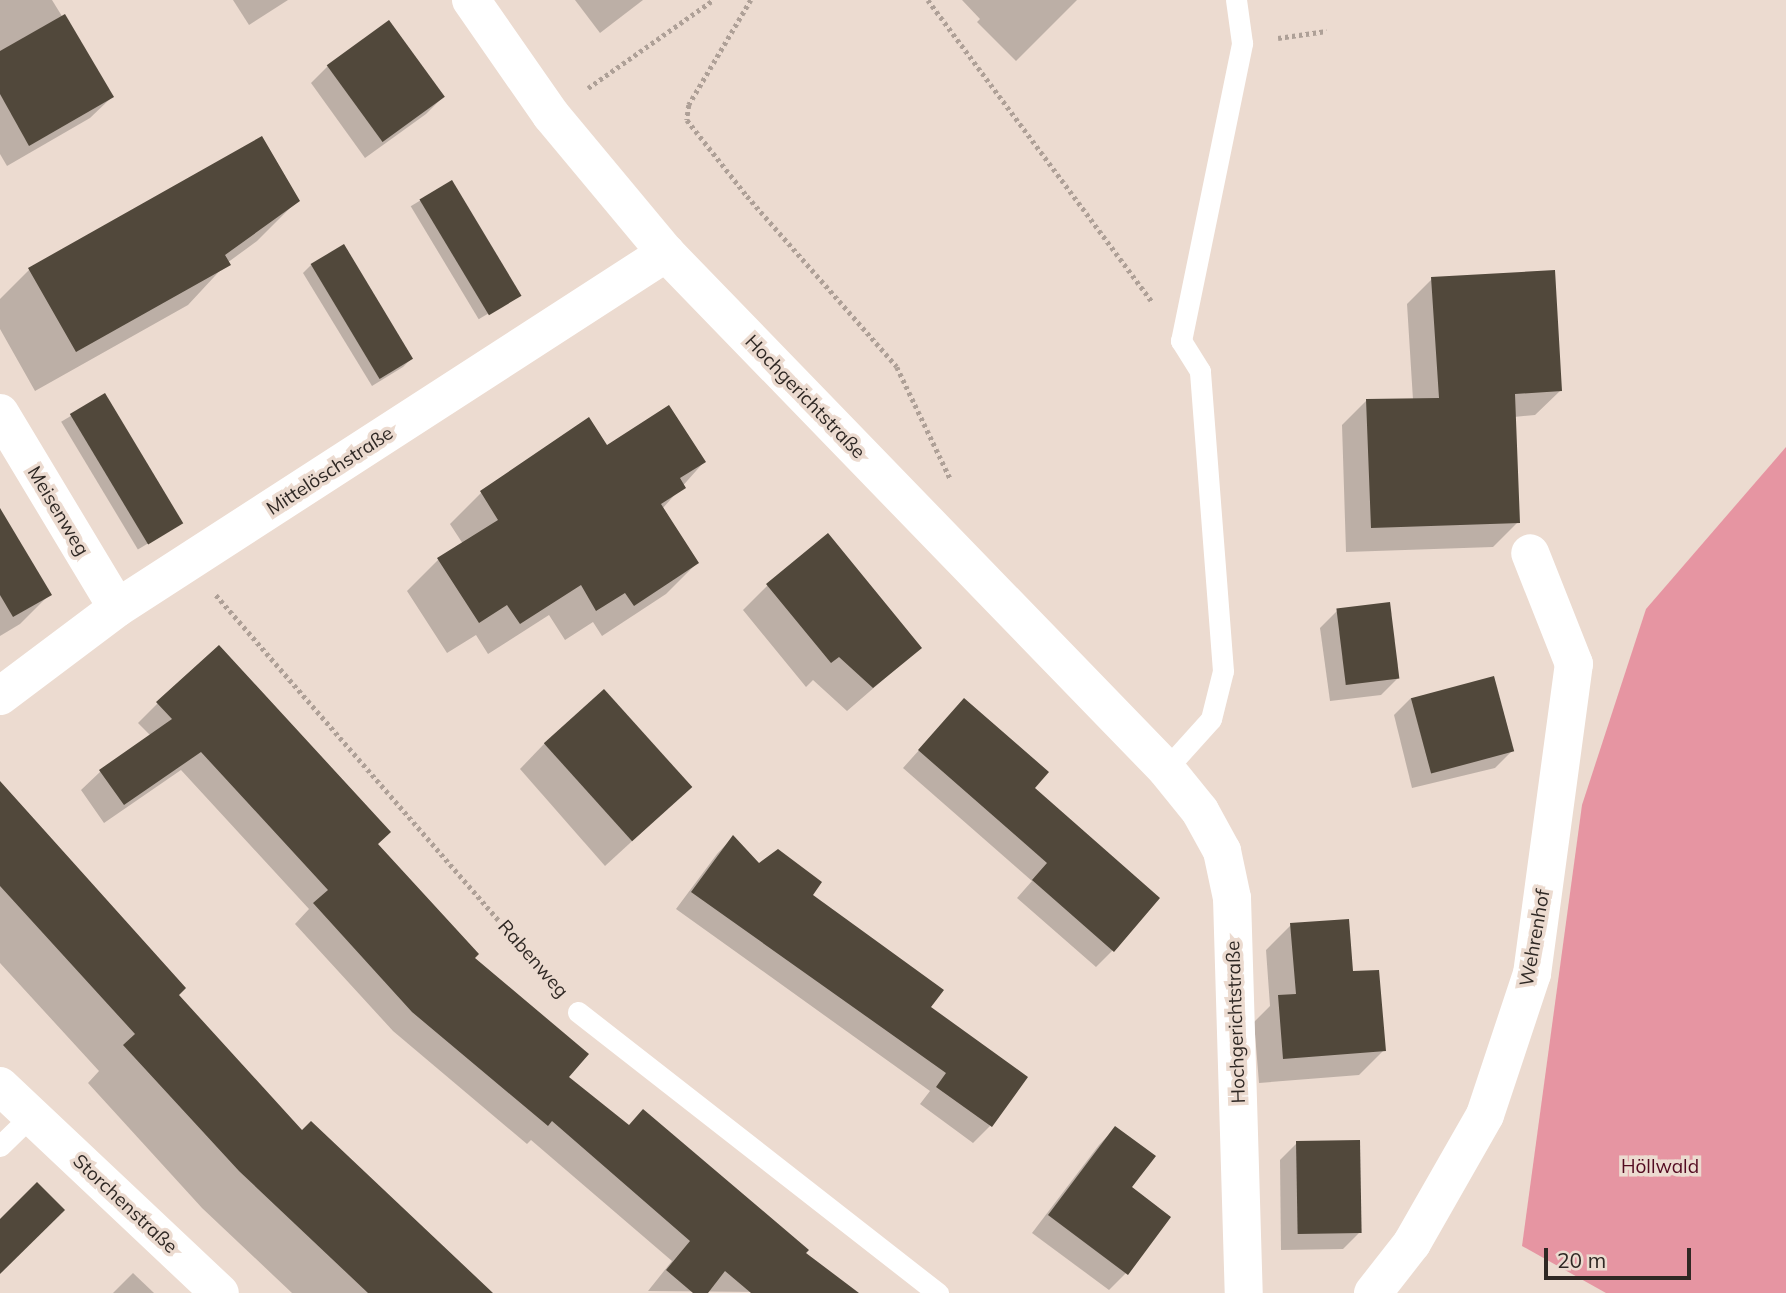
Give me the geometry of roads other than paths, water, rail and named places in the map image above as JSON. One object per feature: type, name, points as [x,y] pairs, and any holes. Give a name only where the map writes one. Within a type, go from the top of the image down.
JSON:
[{"type":"street","name":"Hochgerichtstraße","points":[[471,0],[551,115],[666,253],[1167,769],[1200,811],[1222,851],[1232,898],[1244,1293]]},
{"type":"street","name":"Mittelöschstraße","points":[[0,696],[117,608],[666,253]]},
{"type":"street","name":"Meisenweg","points":[[0,413],[117,608]]},
{"type":"street","name":"Wehrenhof","points":[[1373,1293],[1412,1243],[1485,1115],[1532,974],[1574,664],[1530,553]]},
{"type":"street","name":"Storchenstraße","points":[[0,1086],[220,1293]]},
{"type":"lane","points":[[1167,769],[1211,719],[1223,671],[1200,371],[1181,341],[1242,43],[1236,0]]},
{"type":"lane","name":"Rabenweg","points":[[578,1012],[938,1293]]},
{"type":"lane","points":[[0,1146],[31,1116]]},
{"type":"park label","name":"Höllwald","points":[[1660,1167]]}]
